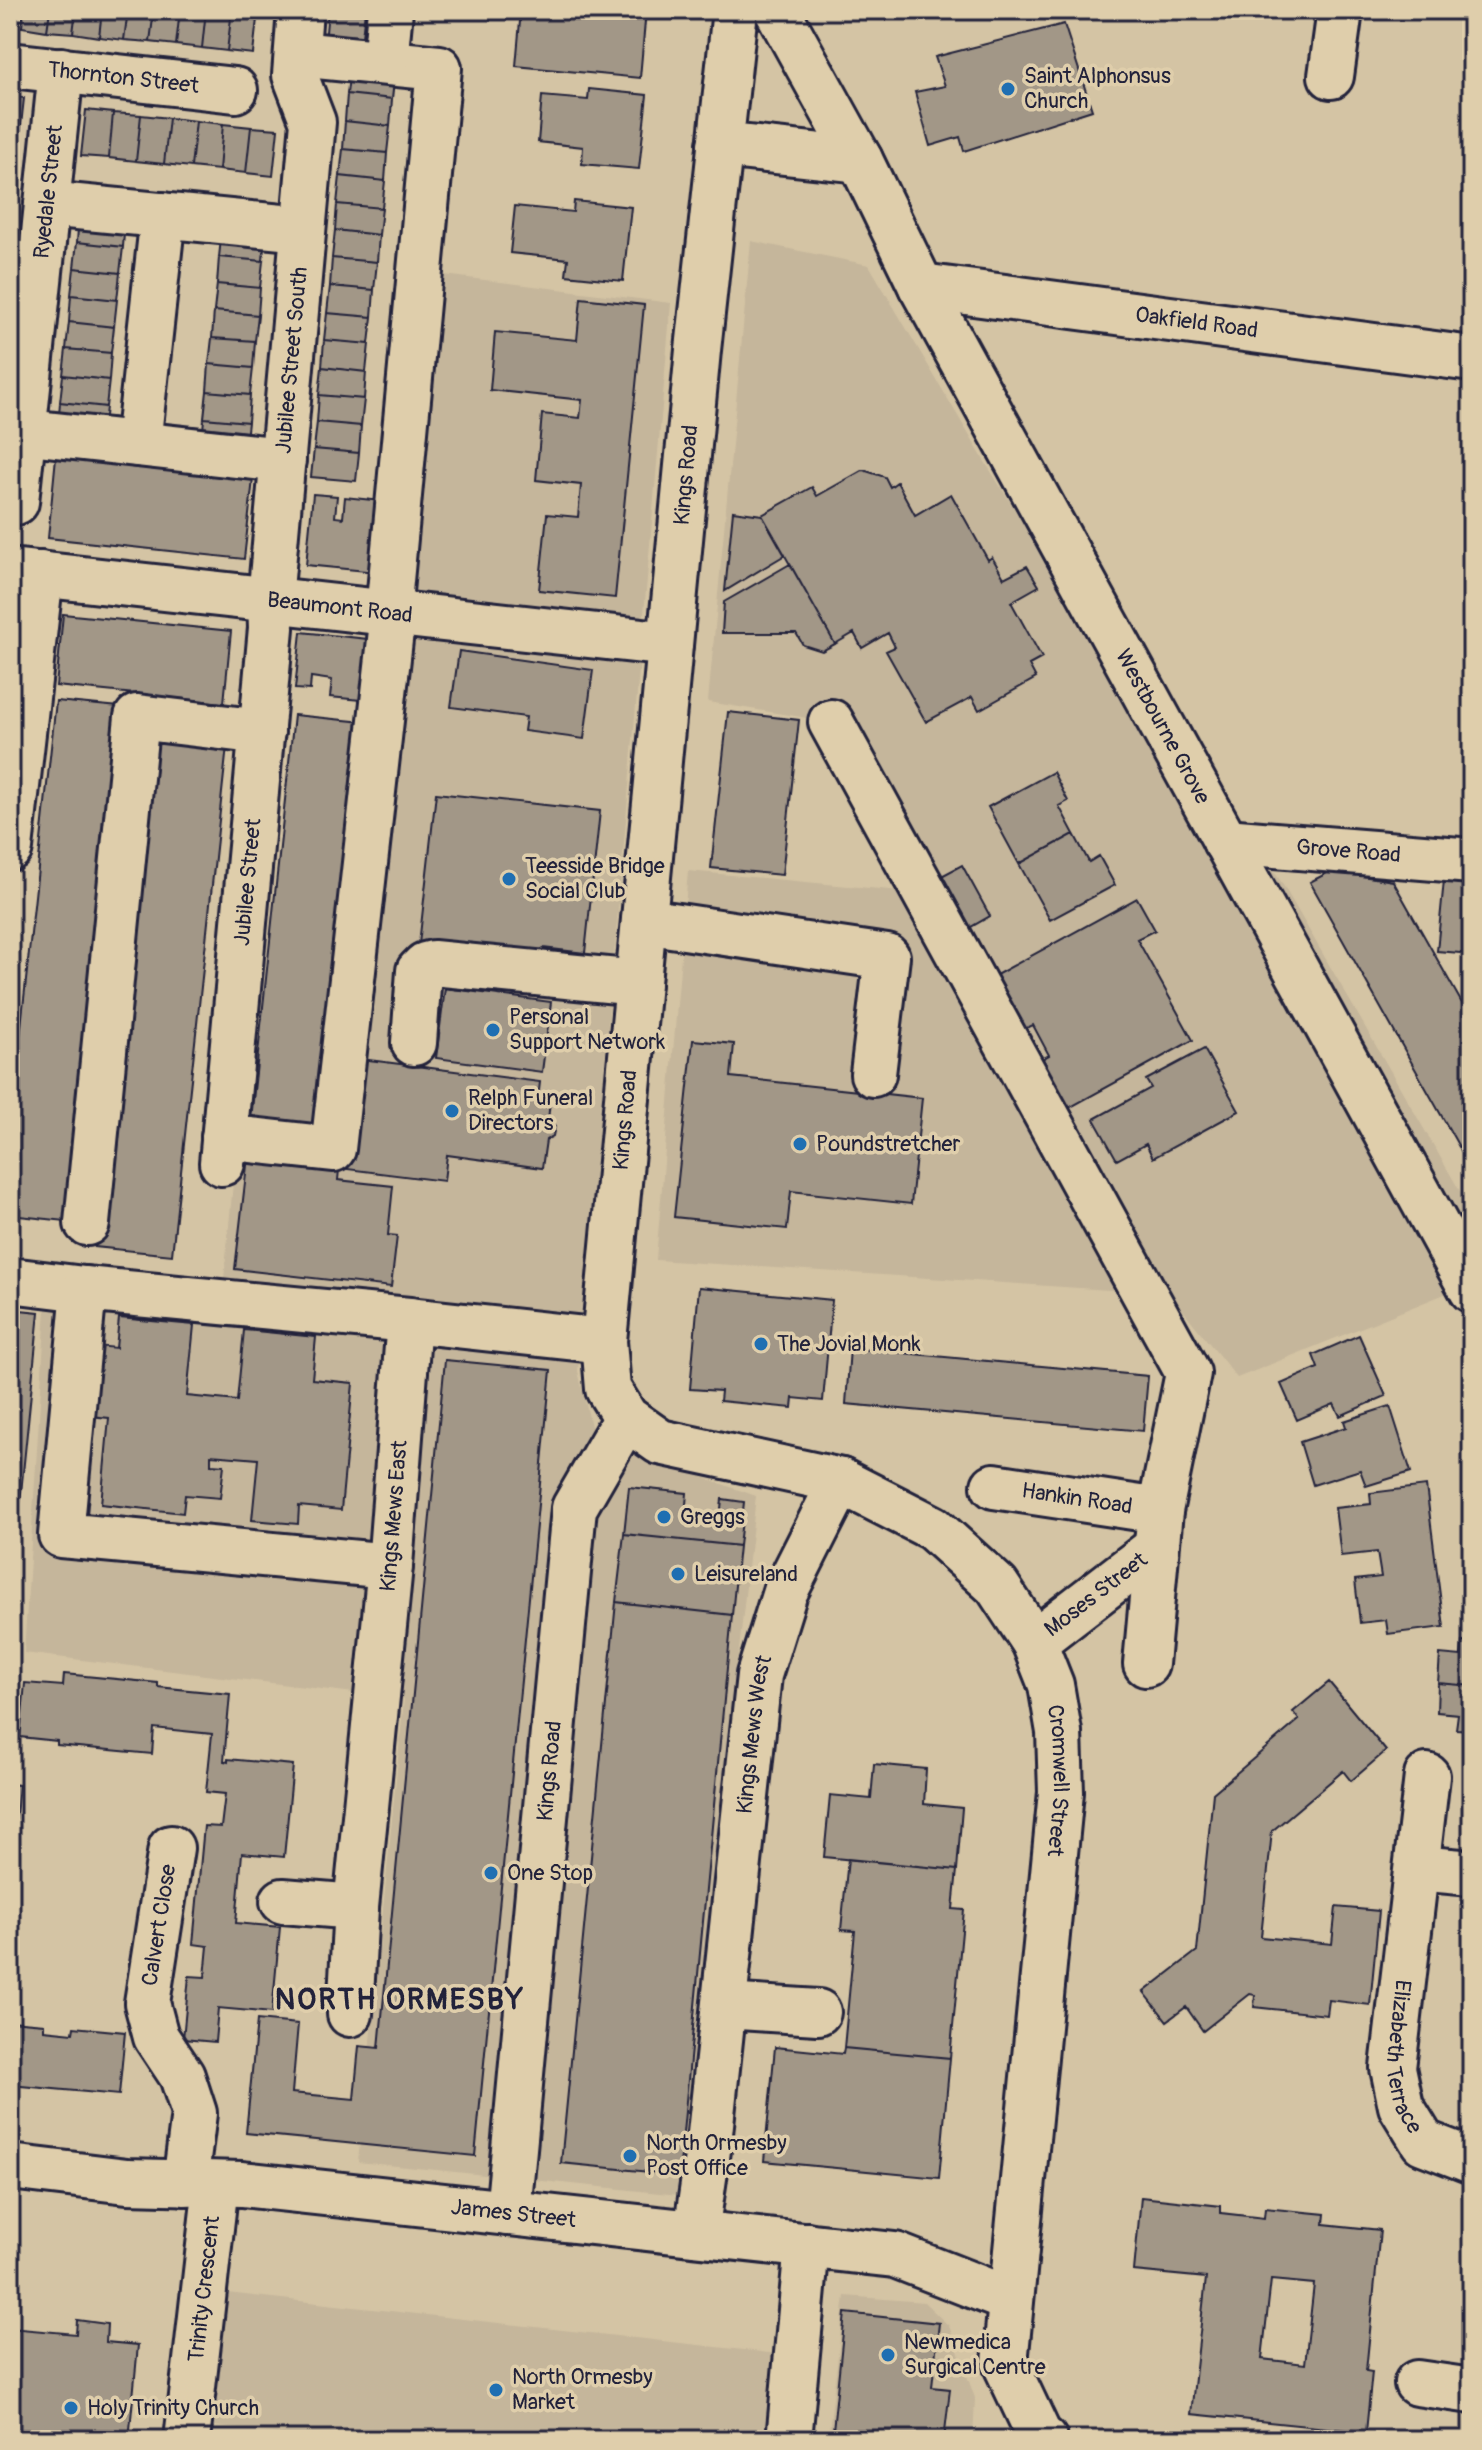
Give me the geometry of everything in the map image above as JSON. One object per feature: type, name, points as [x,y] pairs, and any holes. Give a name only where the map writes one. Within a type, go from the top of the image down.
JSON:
[{"type":"street","points":[[300,10],[297,54],[439,68],[391,613]]},
{"type":"street","points":[[385,62],[390,10]]},
{"type":"street","name":"Kings Road","points":[[508,2213],[574,1508],[626,1418],[608,1389],[604,1341],[670,644],[735,10]]},
{"type":"street","name":"Westbourne Grove","points":[[777,10],[860,160],[921,286],[1472,1290]]},
{"type":"street","points":[[1331,76],[1340,10]]},
{"type":"street","name":"Jubilee Street South","points":[[270,600],[313,122],[295,75],[297,54]]},
{"type":"street","name":"Thornton Street","points":[[10,65],[235,90]]},
{"type":"street","name":"Ryedale Street","points":[[16,502],[17,431],[61,70]]},
{"type":"street","points":[[720,145],[860,160]]},
{"type":"street","points":[[47,204],[303,229]]},
{"type":"street","points":[[138,444],[163,215]]},
{"type":"street","name":"Oakfield Road","points":[[921,286],[1472,359]]},
{"type":"street","points":[[17,431],[283,460]]},
{"type":"street","points":[[10,848],[25,572]]},
{"type":"street","name":"Beaumont Road","points":[[25,572],[670,644]]},
{"type":"street","name":"Jubilee Street","points":[[270,600],[271,628],[223,1150],[333,1149],[391,613]]},
{"type":"street","points":[[87,1223],[137,717],[262,732]]},
{"type":"street","points":[[831,722],[1188,1373],[1158,1529]]},
{"type":"street","name":"Grove Road","points":[[1225,841],[1472,861]]},
{"type":"street","points":[[644,921],[887,957],[873,1074]]},
{"type":"street","points":[[414,1043],[419,971],[425,965],[433,963],[638,983]]},
{"type":"street","points":[[12,1281],[604,1341]]},
{"type":"street","points":[[84,1289],[61,1535],[390,1566]]},
{"type":"street","name":"Kings Mews East","points":[[350,2014],[356,1907],[390,1566],[409,1320]]},
{"type":"street","name":"Cromwell Street","points":[[626,1418],[660,1442],[841,1481],[933,1528],[997,1586],[1034,1642],[1051,1685],[1057,1716],[1061,1792],[1005,2363],[1039,2435],[1045,2440]]},
{"type":"street","name":"Kings Mews West","points":[[696,2233],[709,2143],[759,1675],[785,1592],[841,1481]]},
{"type":"street","name":"Hankin Road","points":[[994,1486],[1158,1529]]},
{"type":"street","name":"Moses Street","points":[[1034,1642],[1158,1529]]},
{"type":"street","name":"Moses Street","points":[[1146,1664],[1158,1529]]},
{"type":"street","name":"Elizabeth Terrace","points":[[1427,1776],[1393,2068],[1401,2106],[1423,2142],[1472,2161]]},
{"type":"street","name":"Calvert Close","points":[[171,1848],[147,2003],[156,2037],[182,2076],[194,2113],[201,2183]]},
{"type":"street","points":[[1417,1868],[1472,1873]]},
{"type":"street","points":[[283,1901],[356,1907]]},
{"type":"street","points":[[724,2006],[818,2012]]},
{"type":"street","name":"James Street","points":[[10,2167],[127,2181],[242,2184],[895,2255],[1010,2300]]},
{"type":"street","name":"Trinity Crescent","points":[[187,2440],[201,2183]]},
{"type":"street","points":[[789,2440],[807,2245]]},
{"type":"street","points":[[1417,2383],[1472,2391]]},
{"type":"shaded area","points":[[751,241],[869,265],[985,462],[1126,687],[1149,675],[1283,885],[1472,1212],[1472,1283],[1237,1378],[1170,1294],[656,1260],[688,871],[901,891],[820,720],[708,702]]},
{"type":"shaded area","points":[[436,274],[671,303],[578,1371],[594,1439],[756,1496],[679,2195],[358,2162],[404,1699],[24,1653],[49,1262],[224,1279],[237,1140],[345,1152]]},
{"type":"shaded area","name":"North Ormesby Market","points":[[227,2293],[779,2354],[770,2440],[335,2440],[212,2426]]},
{"type":"shaded area","name":"Newmedica Surgical Centre","points":[[845,2296],[924,2302],[949,2326],[975,2398],[973,2440],[828,2440]]},
{"type":"building","points":[[10,10],[24,10],[22,27],[10,26]]},
{"type":"building","points":[[24,10],[50,10],[47,31],[22,27]]},
{"type":"building","points":[[50,10],[76,10],[73,33],[47,31]]},
{"type":"building","points":[[76,10],[102,10],[99,37],[73,33]]},
{"type":"building","points":[[102,10],[128,10],[124,40],[99,37]]},
{"type":"building","points":[[128,10],[154,10],[150,42],[124,40]]},
{"type":"building","points":[[154,10],[180,10],[176,45],[150,42]]},
{"type":"building","points":[[180,10],[206,10],[202,48],[176,45]]},
{"type":"building","points":[[206,10],[232,10],[227,51],[202,48]]},
{"type":"building","points":[[232,10],[258,10],[253,54],[227,51]]},
{"type":"building","points":[[328,10],[365,10],[361,46],[325,43]]},
{"type":"building","points":[[521,10],[646,10],[640,78],[516,66]]},
{"type":"building","name":"Saint Alphonsus Church","points":[[1064,24],[1092,110],[964,151],[960,137],[930,146],[915,92],[945,86],[935,57]]},
{"type":"building","points":[[350,67],[395,71],[392,99],[347,94]]},
{"type":"building","points":[[589,89],[647,95],[639,169],[582,164],[583,147],[538,142],[542,96],[588,100]]},
{"type":"building","points":[[347,94],[392,99],[390,126],[345,121]]},
{"type":"building","points":[[10,96],[24,98],[19,144],[10,143]]},
{"type":"building","points":[[86,110],[113,113],[109,158],[81,156]]},
{"type":"building","points":[[113,113],[141,115],[136,161],[109,158]]},
{"type":"building","points":[[141,115],[169,118],[164,164],[136,161]]},
{"type":"building","points":[[169,118],[196,121],[191,167],[164,164]]},
{"type":"building","points":[[196,121],[223,124],[219,170],[191,167]]},
{"type":"building","points":[[345,121],[390,126],[387,153],[343,149]]},
{"type":"building","points":[[223,124],[251,127],[246,173],[219,170]]},
{"type":"building","points":[[251,127],[278,129],[273,176],[246,173]]},
{"type":"building","points":[[343,149],[387,153],[385,181],[340,176]]},
{"type":"building","points":[[340,176],[385,181],[382,208],[337,204]]},
{"type":"building","points":[[574,201],[631,207],[623,281],[566,275],[568,259],[510,253],[515,206],[573,212]]},
{"type":"building","points":[[337,204],[382,208],[379,235],[335,230]]},
{"type":"building","points":[[79,215],[125,220],[123,247],[77,242]]},
{"type":"building","points":[[222,230],[265,234],[263,261],[219,257]]},
{"type":"building","points":[[335,230],[379,235],[377,262],[332,258]]},
{"type":"building","points":[[77,242],[123,247],[120,273],[74,268]]},
{"type":"building","points":[[219,257],[263,261],[260,288],[217,284]]},
{"type":"building","points":[[332,258],[377,262],[374,290],[330,286]]},
{"type":"building","points":[[74,268],[120,273],[117,300],[71,295]]},
{"type":"building","points":[[217,284],[260,288],[258,315],[214,311]]},
{"type":"building","points":[[330,286],[374,290],[372,317],[327,313]]},
{"type":"building","points":[[71,295],[117,300],[114,327],[69,322]]},
{"type":"building","points":[[581,298],[644,305],[615,598],[539,590],[547,514],[578,517],[581,485],[536,480],[542,414],[580,418],[582,400],[490,390],[495,332],[577,340]]},
{"type":"building","points":[[214,311],[258,315],[255,341],[212,338]]},
{"type":"building","points":[[327,313],[372,317],[369,344],[324,340]]},
{"type":"building","points":[[69,322],[114,327],[111,353],[66,349]]},
{"type":"building","points":[[212,338],[255,341],[253,368],[209,364]]},
{"type":"building","points":[[324,340],[369,344],[366,372],[322,367]]},
{"type":"building","points":[[66,349],[111,353],[109,380],[63,375]]},
{"type":"building","points":[[209,364],[253,368],[250,395],[207,391]]},
{"type":"building","points":[[322,367],[366,372],[364,399],[319,395]]},
{"type":"building","points":[[63,375],[109,380],[106,407],[60,402]]},
{"type":"building","points":[[207,391],[250,395],[248,422],[204,418]]},
{"type":"building","points":[[319,395],[364,399],[361,426],[317,422]]},
{"type":"building","points":[[60,402],[106,407],[103,433],[58,429]]},
{"type":"building","points":[[204,418],[248,422],[245,449],[202,444]]},
{"type":"building","points":[[317,422],[361,426],[359,453],[314,449]]},
{"type":"building","points":[[314,449],[359,453],[356,481],[311,477]]},
{"type":"building","points":[[56,457],[253,479],[244,559],[48,538]]},
{"type":"building","points":[[863,470],[885,477],[890,487],[897,482],[915,515],[951,494],[988,560],[992,557],[1004,578],[1027,566],[1039,586],[1011,602],[1042,658],[1029,665],[1036,678],[979,710],[972,697],[926,722],[886,651],[895,647],[888,633],[862,648],[854,633],[835,644],[762,515],[812,487],[817,496]]},
{"type":"building","points":[[313,494],[337,496],[335,517],[343,518],[345,497],[381,501],[386,573],[306,565]]},
{"type":"building","points":[[733,511],[762,515],[785,555],[725,591]]},
{"type":"building","points":[[790,564],[835,644],[822,651],[803,645],[796,633],[722,633],[724,602]]},
{"type":"building","points":[[63,614],[231,631],[224,703],[56,686]]},
{"type":"building","points":[[301,632],[387,641],[383,685],[363,682],[361,700],[330,697],[332,680],[311,677],[310,690],[295,689]]},
{"type":"building","points":[[459,651],[593,670],[584,739],[524,731],[526,717],[451,707]]},
{"type":"building","points":[[56,701],[130,708],[75,1222],[10,1215],[10,1129]]},
{"type":"building","points":[[728,712],[799,720],[782,875],[711,868]]},
{"type":"building","points":[[294,715],[373,723],[328,1138],[250,1129]]},
{"type":"building","points":[[150,728],[228,737],[172,1255],[95,1247]]},
{"type":"building","points":[[1053,772],[1068,801],[1059,806],[1074,834],[1019,864],[988,807]]},
{"type":"building","name":"Teesside Bridge Social Club","points":[[436,793],[600,811],[585,953],[544,948],[542,967],[418,953]]},
{"type":"building","points":[[1074,834],[1089,862],[1099,856],[1115,885],[1050,920],[1019,864]]},
{"type":"building","points":[[962,865],[990,916],[962,932],[934,880]]},
{"type":"building","points":[[1331,871],[1393,881],[1472,1021],[1472,1170],[1310,882]]},
{"type":"building","points":[[1444,880],[1472,882],[1472,954],[1437,951]]},
{"type":"building","points":[[1137,898],[1155,930],[1137,939],[1193,1040],[1060,1113],[1033,1064],[1049,1055],[1033,1025],[1016,1033],[987,980]]},
{"type":"building","name":"Personal Support Network","points":[[445,988],[551,1002],[542,1072],[436,1058]]},
{"type":"building","name":"Poundstretcher","points":[[693,1040],[734,1044],[731,1077],[922,1098],[911,1204],[791,1191],[787,1229],[674,1217]]},
{"type":"building","points":[[1204,1049],[1239,1111],[1153,1158],[1146,1144],[1117,1160],[1094,1119],[1151,1088],[1146,1080]]},
{"type":"building","name":"Relph Funeral Directors","points":[[361,1059],[540,1082],[538,1099],[550,1100],[548,1121],[555,1126],[553,1136],[546,1140],[542,1168],[447,1155],[444,1181],[347,1169]]},
{"type":"building","points":[[249,1148],[340,1159],[338,1180],[393,1186],[388,1235],[397,1236],[391,1287],[235,1269]]},
{"type":"building","name":"The Jovial Monk","points":[[699,1287],[832,1300],[823,1401],[793,1398],[792,1408],[720,1401],[721,1391],[690,1389]]},
{"type":"building","points":[[10,1309],[39,1312],[17,1533],[10,1532]]},
{"type":"building","points":[[119,1318],[194,1325],[187,1396],[237,1401],[244,1330],[316,1337],[312,1379],[353,1383],[341,1510],[299,1506],[298,1524],[252,1520],[258,1459],[211,1455],[211,1464],[224,1465],[220,1498],[185,1495],[183,1513],[101,1504],[109,1418],[90,1416],[97,1346],[116,1348]]},
{"type":"building","points":[[1359,1335],[1386,1396],[1340,1416],[1334,1404],[1297,1420],[1281,1384],[1318,1368],[1313,1355]]},
{"type":"building","points":[[850,1348],[1148,1376],[1143,1431],[846,1404]]},
{"type":"building","points":[[445,1360],[551,1370],[475,2156],[246,2133],[257,2020],[298,2024],[292,2093],[354,2099],[359,2046],[379,2048]]},
{"type":"building","points":[[1390,1406],[1411,1472],[1366,1486],[1360,1470],[1313,1485],[1300,1442],[1346,1427],[1344,1421]]},
{"type":"building","points":[[1426,1486],[1444,1627],[1388,1634],[1386,1620],[1360,1623],[1355,1580],[1381,1577],[1377,1552],[1341,1556],[1335,1508],[1371,1504],[1370,1493]]},
{"type":"building","name":"Greggs","points":[[629,1487],[687,1493],[685,1516],[720,1519],[722,1499],[744,1502],[739,1546],[624,1534]]},
{"type":"building","name":"Leisureland","points":[[624,1534],[739,1546],[732,1615],[616,1602]]},
{"type":"building","points":[[616,1602],[732,1615],[679,2175],[561,2163]]},
{"type":"building","points":[[1462,1642],[1472,1643],[1472,1686],[1438,1683],[1440,1654],[1461,1656]]},
{"type":"building","points":[[64,1674],[230,1694],[224,1761],[293,1765],[284,1857],[242,1853],[236,1923],[280,1927],[272,2013],[218,2008],[215,2042],[183,2039],[189,1976],[205,1977],[208,1946],[193,1944],[204,1826],[221,1827],[225,1794],[206,1792],[212,1734],[154,1728],[152,1754],[57,1745],[57,1741],[20,1737],[25,1683],[63,1686]]},
{"type":"building","points":[[1329,1682],[1386,1751],[1351,1781],[1343,1771],[1272,1831],[1261,1937],[1332,1944],[1336,1907],[1379,1911],[1370,2005],[1329,2000],[1327,2015],[1254,2007],[1255,1995],[1250,1994],[1203,2031],[1186,2007],[1167,2021],[1144,1992],[1197,1951],[1213,1793],[1299,1720],[1293,1712]]},
{"type":"building","points":[[1438,1683],[1472,1686],[1472,1730],[1456,1729],[1458,1714],[1437,1712]]},
{"type":"building","points":[[874,1764],[926,1769],[924,1804],[962,1808],[957,1870],[824,1857],[830,1795],[871,1799]]},
{"type":"building","points":[[10,1784],[19,1785],[10,1880]]},
{"type":"building","points":[[848,1859],[957,1870],[953,1909],[964,1910],[950,2058],[844,2048],[855,1931],[841,1930]]},
{"type":"building","points":[[10,2021],[44,2024],[44,2030],[73,2033],[74,2027],[125,2032],[119,2095],[10,2085]]},
{"type":"building","points":[[775,2047],[843,2054],[844,2048],[950,2058],[939,2178],[764,2161]]},
{"type":"building","points":[[1141,2197],[1221,2206],[1221,2213],[1264,2218],[1265,2208],[1325,2214],[1324,2224],[1380,2230],[1366,2371],[1372,2372],[1366,2432],[1191,2414],[1206,2278],[1134,2271]],"holes":[[[1271,2280],[1314,2284],[1305,2364],[1262,2359]]]},
{"type":"building","name":"Newmedica Surgical Centre","points":[[845,2313],[939,2323],[932,2387],[950,2389],[944,2440],[832,2440]]},
{"type":"building","name":"Holy Trinity Church","points":[[77,2320],[107,2324],[106,2342],[138,2345],[129,2440],[10,2440],[10,2328],[76,2334]]},
{"type":"place","name":"Saint Alphonsus Church","points":[[1008,89]]},
{"type":"place","name":"Teesside Bridge Social Club","points":[[509,879]]},
{"type":"place","name":"Personal Support Network","points":[[493,1030]]},
{"type":"place","name":"Relph Funeral Directors","points":[[452,1111]]},
{"type":"place","name":"Poundstretcher","points":[[800,1144]]},
{"type":"place","name":"The Jovial Monk","points":[[761,1344]]},
{"type":"place","name":"Greggs","points":[[664,1517]]},
{"type":"place","name":"Leisureland","points":[[678,1574]]},
{"type":"place","name":"One Stop","points":[[491,1873]]},
{"type":"place","name":"North Ormesby Post Office","points":[[630,2156]]},
{"type":"place","name":"Newmedica Surgical Centre","points":[[888,2355]]},
{"type":"place","name":"North Ormesby Market","points":[[496,2390]]},
{"type":"place","name":"Holy Trinity Church","points":[[71,2408]]},
{"type":"district","name":"NORTH ORMESBY","points":[[400,1999]]}]
